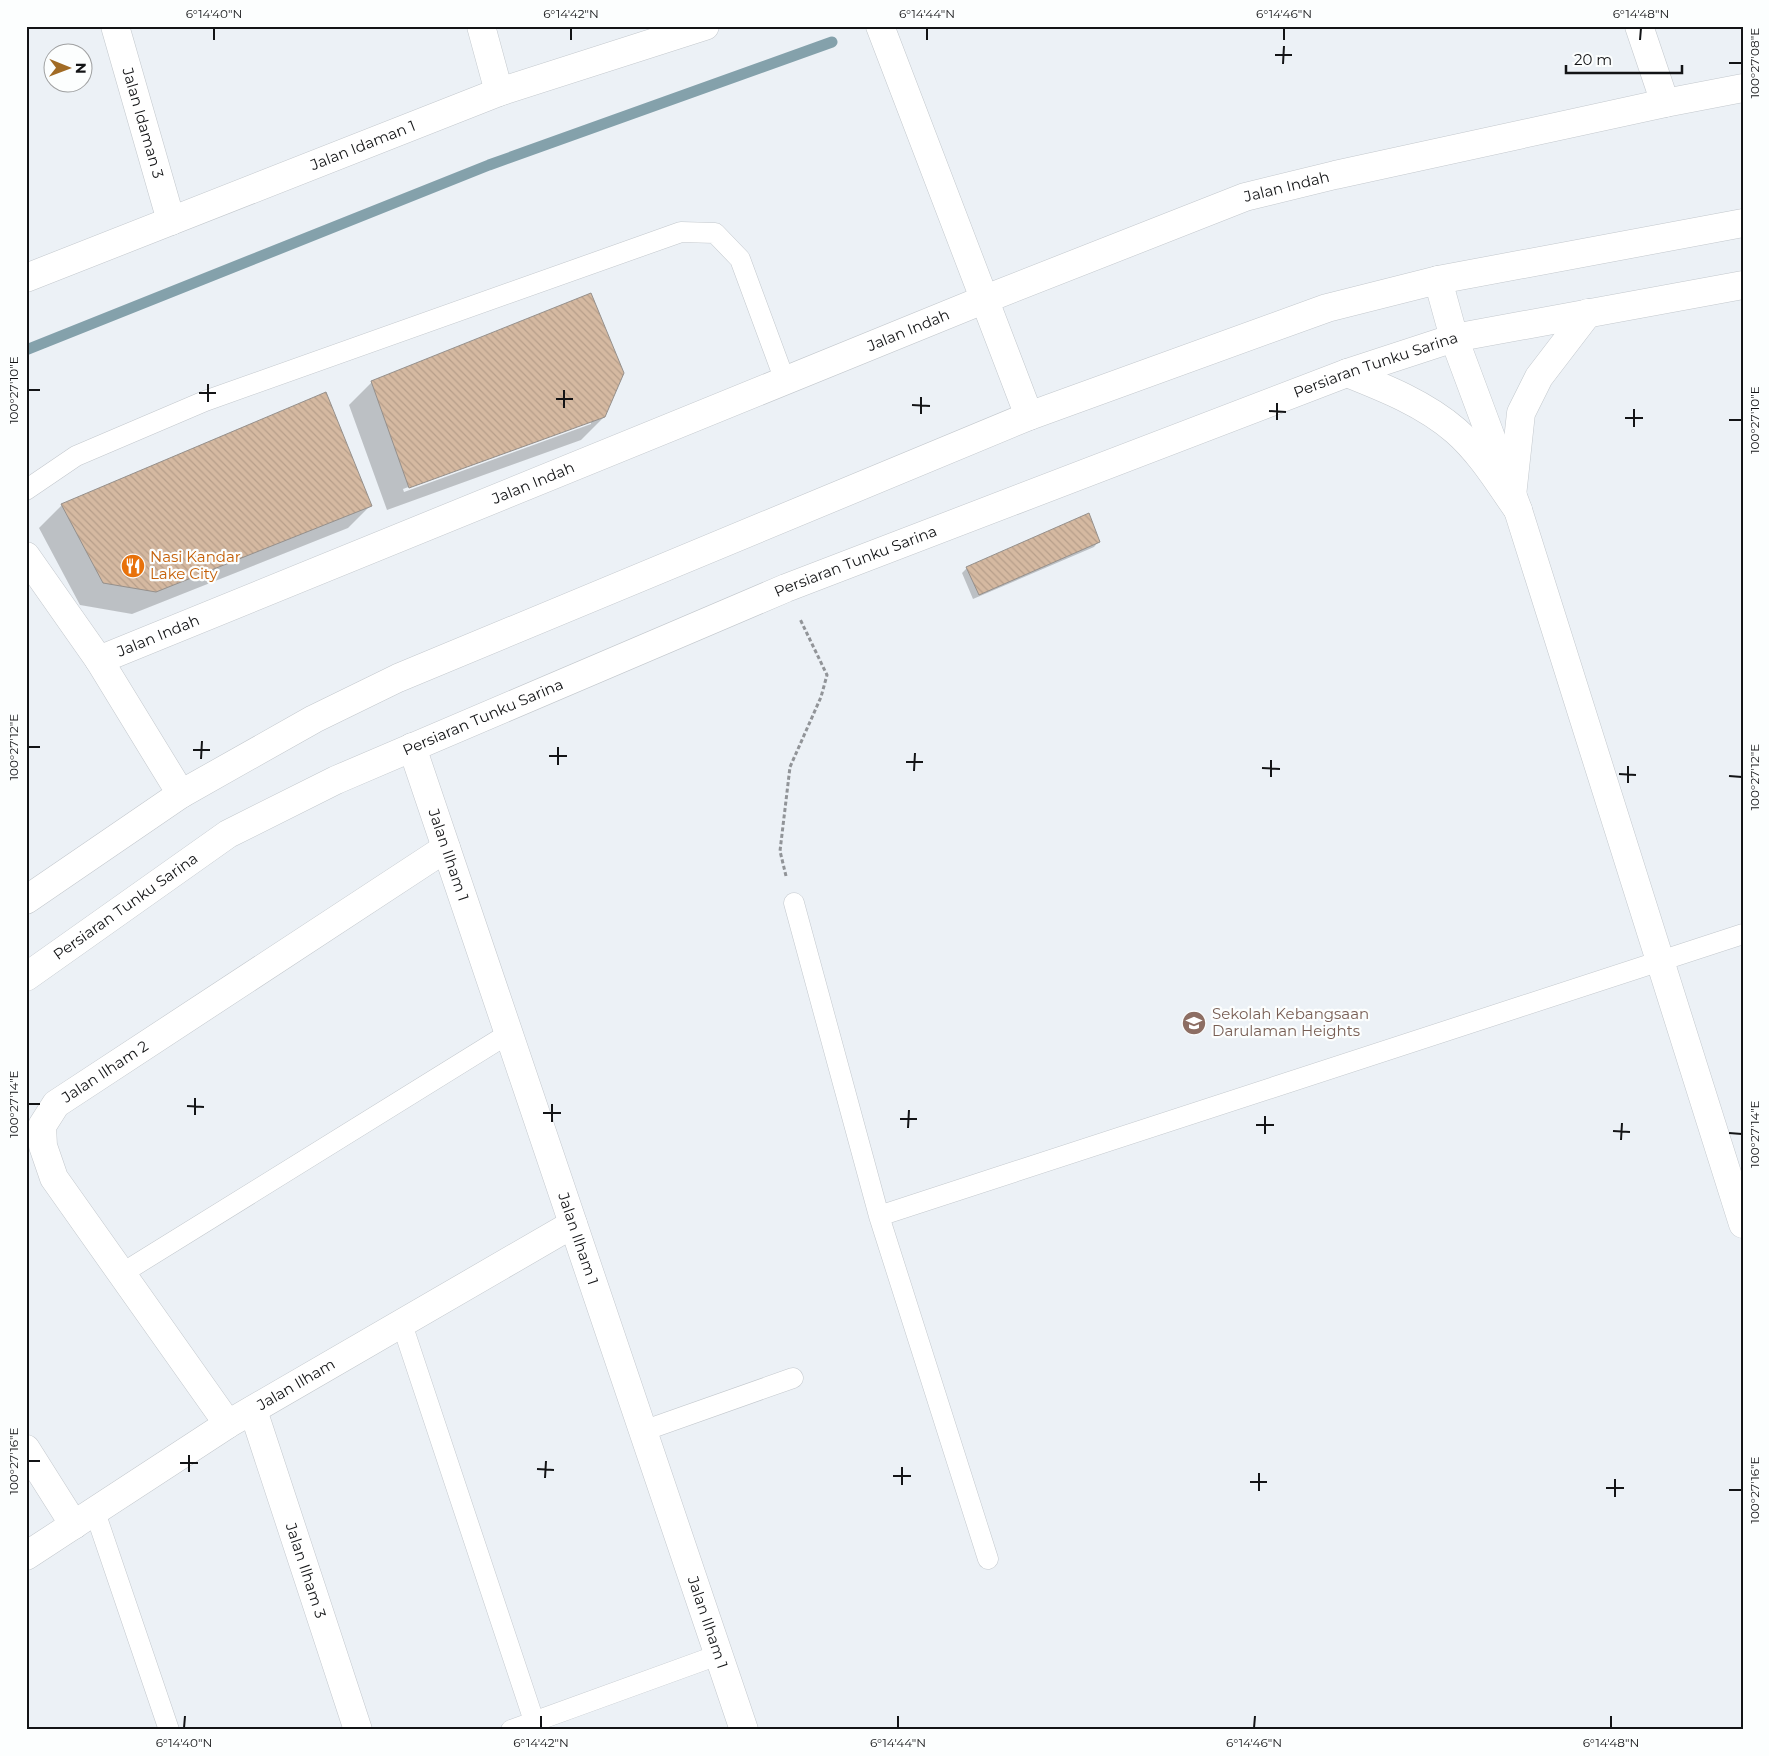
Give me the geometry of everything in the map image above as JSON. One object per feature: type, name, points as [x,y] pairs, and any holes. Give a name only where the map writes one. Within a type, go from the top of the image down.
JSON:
[{"type":"street","name":"Jalan Idaman 3","points":[[115,26],[171,221]]},
{"type":"street","points":[[481,26],[499,92]]},
{"type":"street","name":"Jalan Idaman 1","points":[[26,278],[499,92],[705,26]]},
{"type":"street","points":[[880,26],[983,300],[1029,416]]},
{"type":"street","points":[[1639,26],[1665,103]]},
{"type":"street","name":"Jalan Indah","points":[[99,660],[983,300],[1245,197],[1335,175],[1665,103],[1743,88]]},
{"type":"street","points":[[26,900],[181,794],[314,719],[398,678],[1029,416],[1327,308],[1438,280],[1743,223]]},
{"type":"street","points":[[1438,280],[1454,338],[1515,503],[1743,1224]]},
{"type":"street","name":"Persiaran Tunku Sarina","points":[[26,977],[228,834],[336,780],[786,588],[1347,372],[1454,338],[1743,285]]},
{"type":"street","points":[[1515,503],[1520,414],[1538,376],[1588,313]]},
{"type":"street","points":[[1347,372],[1392,391],[1425,409],[1456,431],[1481,458],[1515,503]]},
{"type":"street","points":[[26,556],[99,660],[181,794]]},
{"type":"street","name":"Jalan Ilham 1","points":[[412,747],[744,1730]]},
{"type":"street","name":"Jalan Ilham 2","points":[[228,1424],[54,1178],[44,1146],[42,1126],[56,1104],[446,848]]},
{"type":"street","name":"Jalan Ilham","points":[[26,1556],[228,1424],[573,1224]]},
{"type":"street","name":"Jalan Ilham 3","points":[[253,1410],[358,1730]]},
{"type":"street","points":[[26,1449],[84,1518]]},
{"type":"lane","points":[[26,490],[76,456],[205,401],[681,232],[715,233],[740,259],[785,381]]},
{"type":"lane","points":[[794,903],[879,1216],[988,1559]]},
{"type":"lane","points":[[879,1216],[1743,934]]},
{"type":"lane","points":[[122,1274],[508,1034]]},
{"type":"lane","points":[[402,1324],[535,1725]]},
{"type":"lane","points":[[642,1431],[793,1378]]},
{"type":"lane","points":[[84,1518],[169,1730]]},
{"type":"lane","points":[[511,1730],[535,1725],[718,1655]]},
{"type":"path","points":[[786,588],[826,675],[821,697],[790,767],[780,851],[794,903]]},
{"type":"building","points":[[591,293],[624,373],[605,417],[409,488],[371,381]]},
{"type":"building","points":[[326,392],[372,506],[156,592],[103,583],[61,504]]},
{"type":"building","points":[[1089,513],[1100,542],[979,595],[966,567]]},
{"type":"waterway","points":[[26,350],[489,165],[832,42]]},
{"type":"place","name":"Nasi Kandar Lake City","points":[[133,566]]},
{"type":"place","name":"Sekolah Kebangsaan Darulaman Heights","points":[[1194,1023]]}]
